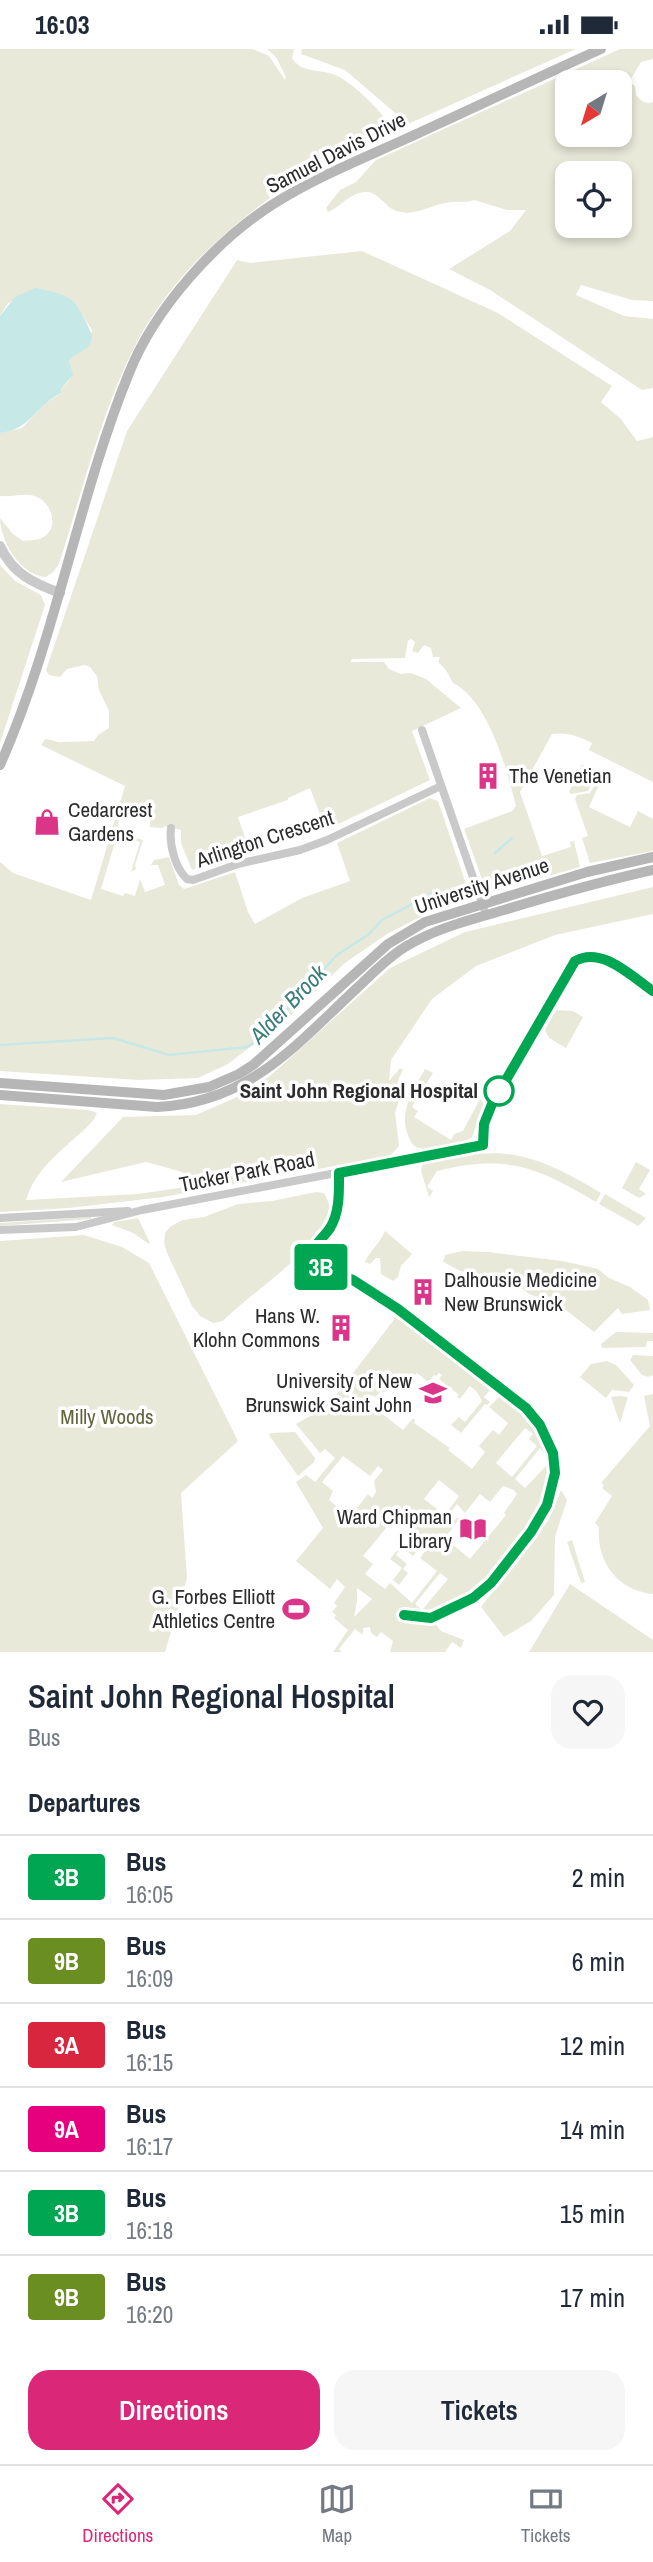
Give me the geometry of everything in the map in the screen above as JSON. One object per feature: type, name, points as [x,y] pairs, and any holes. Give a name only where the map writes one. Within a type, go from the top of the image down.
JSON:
[{"type":"main road","name":"Samuel Davis Drive","points":[[0,765],[30,687],[108,430],[130,370],[173,300],[208,259],[248,223],[292,194],[601,49]]},
{"type":"main road","name":"University Avenue","points":[[0,1083],[156,1095],[177,1094],[209,1087],[239,1074],[264,1056],[376,954],[425,922],[587,873],[653,857]]},
{"type":"main road","name":"University Avenue","points":[[0,1095],[157,1107],[210,1098],[240,1086],[268,1069],[402,949],[430,933],[591,884],[653,870]]},
{"type":"street","points":[[0,547],[17,572],[35,584],[60,593]]},
{"type":"street","points":[[422,730],[486,915]]},
{"type":"street","name":"Arlington Crescent","points":[[171,828],[171,842],[182,873],[187,879],[193,880],[238,864],[300,850],[327,840],[442,786]]},
{"type":"street","name":"Tucker Park Road","points":[[0,1230],[76,1227],[142,1210],[483,1145]]},
{"type":"street","name":"Tucker Park Road","points":[[0,1218],[142,1210]]},
{"type":"green space","points":[[0,49],[253,49],[269,56],[285,80],[276,57],[267,49],[294,49],[292,58],[296,63],[305,68],[329,73],[349,83],[366,97],[390,126],[383,135],[349,145],[272,184],[266,191],[270,198],[216,242],[168,294],[142,333],[116,387],[59,564],[46,577],[28,571],[20,564],[4,537],[0,518],[13,534],[23,541],[43,538],[49,532],[52,516],[44,501],[35,496],[0,496],[0,433],[22,428],[46,403],[61,393],[71,376],[69,361],[85,349],[92,330],[72,300],[43,289],[8,303],[0,316]]},
{"type":"green space","points":[[302,49],[576,49],[408,124],[345,70],[301,54]]},
{"type":"green space","points":[[620,49],[653,49],[653,59],[641,62],[632,77],[632,70],[574,70]]},
{"type":"green space","points":[[555,79],[555,147],[632,147],[632,84],[635,86],[639,99],[653,102],[653,301],[632,300],[581,285],[576,295],[624,316],[653,319],[653,388],[642,390],[490,290],[449,269],[510,231],[526,210],[507,210],[474,200],[445,203],[409,213],[394,210],[374,194],[366,192],[355,194],[328,212],[326,208],[340,190],[356,182],[376,160]]},
{"type":"green space","points":[[362,251],[498,313],[612,386],[601,402],[620,418],[637,441],[653,437],[653,782],[589,750],[592,743],[568,734],[552,734],[520,792],[542,856],[571,847],[570,842],[574,841],[580,867],[487,893],[464,829],[512,811],[516,806],[501,755],[486,720],[476,704],[453,683],[438,662],[440,657],[433,657],[431,648],[424,645],[418,653],[412,651],[415,642],[411,639],[408,641],[405,658],[352,659],[351,662],[384,662],[389,669],[401,674],[411,673],[426,679],[461,708],[412,731],[430,780],[326,830],[310,788],[288,800],[238,817],[250,853],[230,856],[192,870],[181,843],[181,830],[165,826],[150,827],[150,820],[123,812],[119,817],[117,832],[143,840],[136,869],[131,872],[140,842],[117,835],[101,889],[123,896],[125,893],[135,896],[140,879],[145,892],[165,885],[158,865],[151,865],[154,860],[169,857],[179,885],[184,889],[235,872],[248,912],[255,924],[302,898],[350,881],[337,843],[430,798],[438,801],[469,899],[428,913],[387,934],[345,963],[289,1017],[228,1064],[198,1078],[139,1080],[0,1071],[0,862],[13,873],[91,900],[125,786],[41,745],[45,739],[61,742],[94,741],[109,728],[109,711],[99,690],[97,676],[90,667],[85,665],[67,669],[60,677],[49,675],[46,670],[127,431],[237,260],[250,263]]},
{"type":"green space","points":[[0,565],[15,581],[41,595],[45,605],[0,743]]},
{"type":"green space","points":[[582,764],[594,770],[592,774],[596,776],[588,791],[571,794],[569,792]]},
{"type":"green space","points":[[597,782],[600,783],[589,807],[630,827],[638,811],[653,819],[653,851],[590,863],[582,838],[588,836],[575,799],[577,795],[590,793]]},
{"type":"green space","points":[[653,887],[653,914],[555,935],[476,966],[432,999],[391,1060],[389,1081],[400,1068],[403,1070],[398,1080],[403,1087],[395,1113],[399,1146],[390,1156],[163,1197],[69,1208],[0,1212],[0,1104],[89,1110],[97,1113],[88,1127],[42,1170],[26,1200],[138,1194],[206,1184],[179,1171],[146,1162],[61,1182],[123,1117],[196,1115],[237,1097],[270,1076],[390,968],[465,932]]},
{"type":"green space","points":[[556,1010],[573,1011],[583,1017],[566,1048],[549,1038],[545,1030]]},
{"type":"green space","points":[[425,1069],[433,1073],[412,1107],[418,1111],[414,1117],[451,1140],[454,1134],[463,1131],[480,1099],[484,1104],[472,1137],[451,1146],[434,1149],[413,1145],[405,1125],[405,1115],[410,1097]]},
{"type":"green space","points":[[496,1153],[538,1161],[601,1193],[596,1202],[538,1172],[503,1164],[483,1164],[437,1171],[427,1187],[433,1191],[429,1197],[421,1171],[423,1163],[472,1154]]},
{"type":"green space","points":[[636,1162],[650,1170],[639,1189],[646,1194],[639,1198],[622,1188]]},
{"type":"green space","points":[[316,1192],[324,1193],[330,1214],[316,1239],[223,1321],[213,1323],[200,1316],[192,1306],[167,1253],[165,1233],[171,1226],[238,1204],[272,1201]]},
{"type":"green space","points":[[605,1194],[646,1218],[638,1226],[599,1204]]},
{"type":"green space","points":[[138,1218],[149,1244],[133,1233],[112,1225],[114,1222]]},
{"type":"green space","points":[[91,1219],[0,1226],[0,1223]]},
{"type":"green space","points":[[385,1231],[412,1254],[393,1281],[381,1274],[380,1258],[370,1264],[365,1262]]},
{"type":"green space","name":"Milly Woods","points":[[84,1235],[122,1247],[149,1263],[238,1441],[181,1493],[187,1578],[165,1652],[0,1652],[0,1241]]},
{"type":"green space","points":[[462,1251],[563,1261],[598,1269],[648,1300],[650,1310],[622,1314],[618,1308],[594,1332],[562,1307],[529,1294],[506,1276],[496,1273],[475,1276],[443,1262],[445,1255]]},
{"type":"green space","points":[[398,1309],[532,1413],[551,1449],[555,1465],[554,1485],[540,1518],[491,1583],[465,1603],[431,1618],[441,1631],[464,1640],[461,1648],[452,1642],[445,1652],[390,1652],[393,1641],[381,1632],[377,1637],[371,1633],[370,1627],[363,1628],[363,1635],[355,1629],[339,1649],[342,1652],[333,1652],[348,1630],[334,1618],[336,1615],[332,1612],[337,1606],[334,1603],[345,1587],[337,1579],[330,1589],[296,1561],[323,1528],[296,1482],[306,1475],[315,1482],[335,1458],[325,1449],[320,1453],[296,1424],[321,1410],[333,1399],[393,1321]],"holes":[[[417,1373],[428,1382],[439,1373],[442,1375],[439,1379],[459,1395],[457,1397],[460,1399],[470,1386],[477,1392],[482,1401],[465,1422],[459,1417],[451,1425],[461,1433],[485,1404],[490,1402],[484,1397],[490,1390],[499,1397],[489,1407],[508,1423],[499,1435],[493,1430],[479,1446],[485,1452],[472,1469],[448,1450],[450,1448],[414,1423],[413,1418],[403,1430],[365,1403],[372,1395],[375,1397],[381,1391],[384,1393],[399,1374],[406,1379],[408,1376],[412,1379]],[[525,1428],[533,1434],[529,1439],[537,1446],[512,1477],[496,1463]],[[540,1448],[547,1457],[547,1465],[525,1488],[515,1479]],[[343,1456],[370,1476],[378,1466],[383,1470],[374,1481],[376,1492],[372,1498],[368,1494],[350,1517],[329,1500],[333,1491],[322,1482]],[[439,1480],[459,1496],[445,1515],[424,1499]],[[503,1486],[517,1494],[504,1513],[506,1515],[470,1559],[445,1538],[459,1519],[457,1517],[455,1520],[449,1514],[457,1504],[465,1513],[480,1494],[490,1502]],[[396,1516],[429,1542],[441,1541],[443,1546],[427,1548],[420,1558],[437,1571],[412,1603],[390,1583],[385,1589],[365,1574],[373,1564],[363,1556]],[[440,1573],[448,1579],[422,1610],[415,1604]],[[357,1588],[372,1599],[354,1617]]]},
{"type":"green space","points":[[616,1332],[653,1333],[653,1341],[647,1341],[646,1347],[602,1348],[601,1344]]},
{"type":"green space","points":[[633,1355],[653,1356],[653,1375],[642,1375],[630,1360]]},
{"type":"green space","points":[[607,1361],[616,1365],[634,1385],[629,1392],[612,1390],[606,1398],[580,1377],[591,1364]]},
{"type":"green space","points":[[653,1394],[653,1594],[629,1587],[612,1573],[601,1552],[599,1527],[595,1523],[612,1496],[602,1488],[604,1485],[601,1483],[650,1426],[644,1396]]},
{"type":"green space","points":[[611,1397],[628,1397],[620,1423]]},
{"type":"green space","points":[[295,1432],[315,1458],[298,1476],[269,1435]]},
{"type":"green space","points":[[561,1490],[567,1500],[555,1537],[554,1595],[531,1621],[504,1637],[481,1607],[548,1521]]},
{"type":"green space","points":[[572,1540],[585,1582],[581,1583],[567,1542]]},
{"type":"green space","points":[[404,1542],[416,1552],[413,1556],[402,1547],[396,1555],[407,1564],[403,1569],[408,1573],[399,1585],[393,1580],[402,1568],[390,1559]]},
{"type":"green space","points":[[570,1584],[653,1640],[653,1652],[529,1652]]},
{"type":"water","points":[[35,288],[72,300],[85,319],[92,339],[88,347],[69,361],[73,375],[61,389],[61,393],[19,427],[0,433],[0,316],[15,297]]},
{"type":"waterway","name":"Alder Brook","points":[[495,853],[512,838]]},
{"type":"waterway","name":"Alder Brook","points":[[0,1045],[113,1038],[169,1055],[247,1047],[259,1040],[337,955],[369,934],[382,920],[433,893]]},
{"type":"bus line","name":"3B","points":[[404,1615],[431,1618],[442,1614],[473,1598],[491,1583],[543,1514],[554,1485],[555,1464],[550,1443],[533,1413],[398,1309],[353,1280],[313,1262],[313,1250],[335,1219],[339,1173],[483,1145],[486,1116],[575,961],[587,956],[606,959],[653,991]]},
{"type":"place","name":"The Venetian","points":[[488,776]]},
{"type":"place","name":"Cedarcrest Gardens","points":[[47,822]]},
{"type":"place","name":"Saint John Regional Hospital","points":[[499,1091]]},
{"type":"place","name":"Dalhousie Medicine New Brunswick","points":[[423,1292]]},
{"type":"place","name":"Hans W. Klohn Commons","points":[[341,1328]]},
{"type":"place","name":"University of New Brunswick Saint John","points":[[433,1393]]},
{"type":"place","name":"Ward Chipman Library","points":[[473,1529]]},
{"type":"place","name":"G. Forbes Elliott Athletics Centre","points":[[296,1609]]}]
